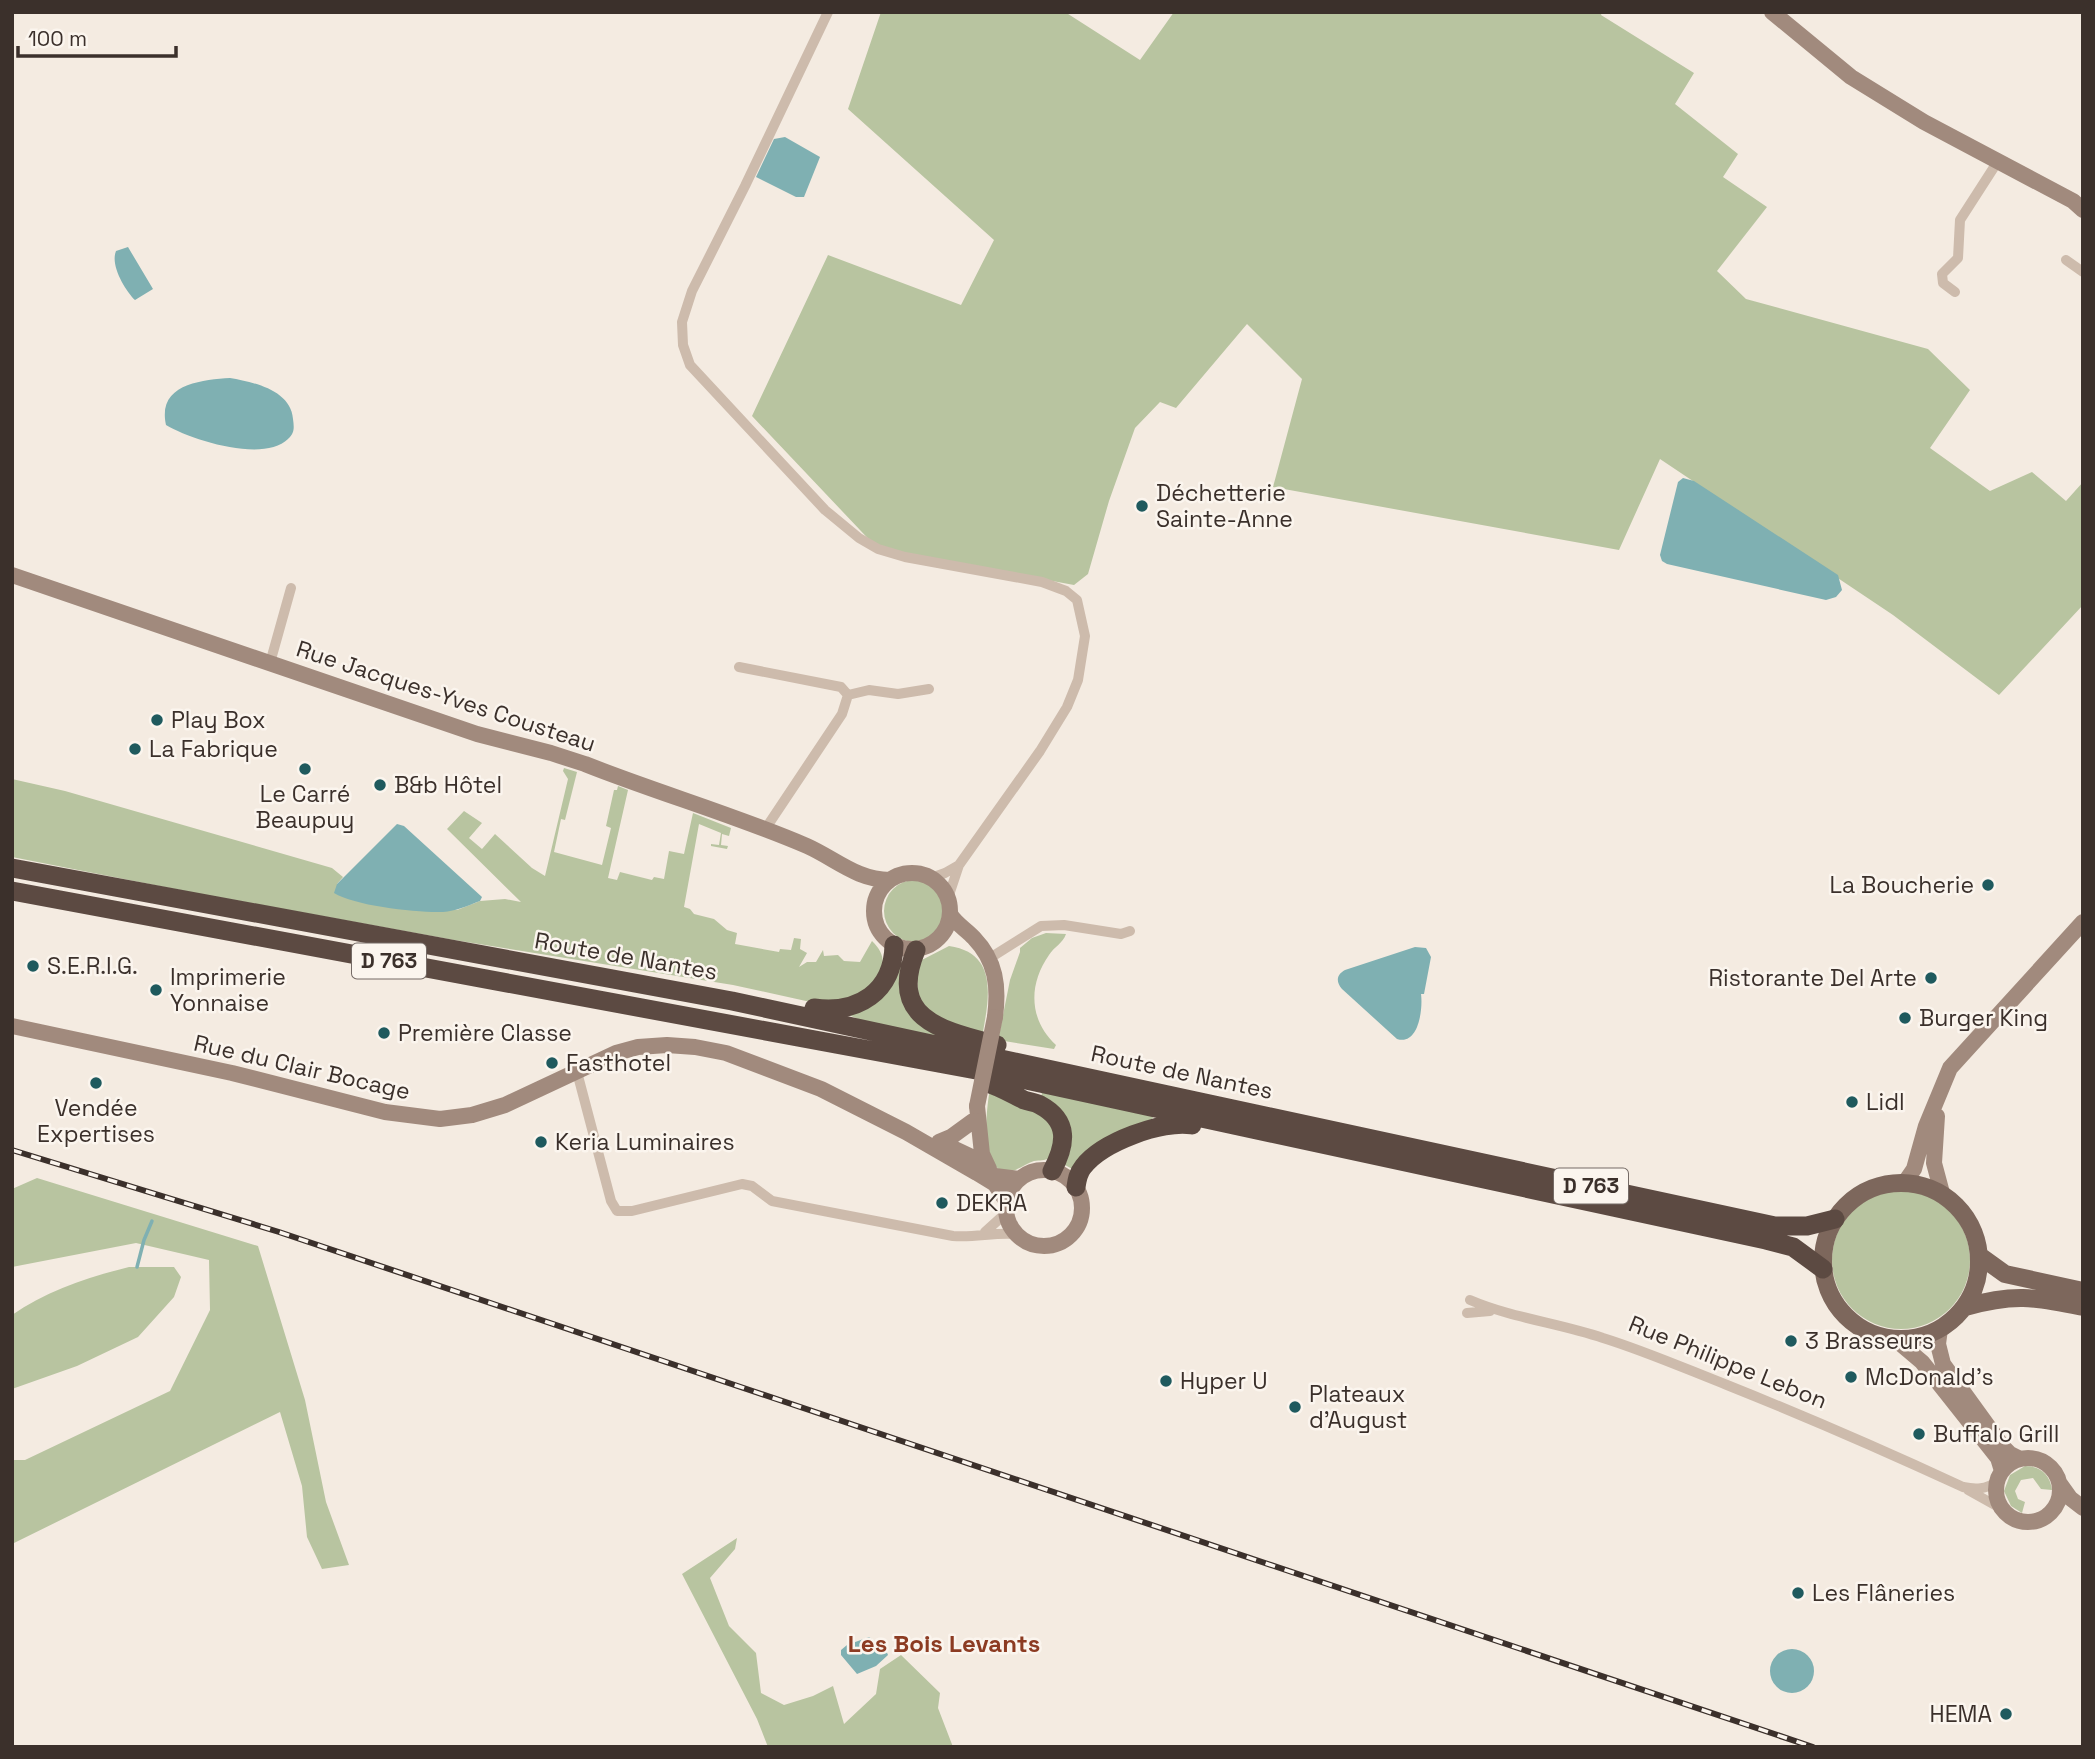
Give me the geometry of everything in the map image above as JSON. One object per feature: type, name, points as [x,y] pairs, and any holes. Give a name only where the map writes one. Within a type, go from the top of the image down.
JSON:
[{"type":"highway","name":"Route de Nantes","points":[[12,868],[748,1004],[1775,1226],[1807,1226],[1835,1219]]},
{"type":"highway","name":"Route de Nantes","points":[[12,891],[956,1066],[1783,1244],[1803,1253],[1823,1269]]},
{"type":"highway","points":[[748,1004],[769,999],[837,1010],[861,1003],[877,990],[890,974],[894,945]]},
{"type":"highway","points":[[916,950],[907,982],[909,995],[930,1023],[945,1031],[1009,1048],[1179,1084],[1212,1103]]},
{"type":"highway","points":[[956,1066],[968,1077],[1002,1087],[1024,1100],[1041,1105],[1053,1115],[1061,1126],[1064,1137],[1063,1147],[1052,1171]]},
{"type":"highway","points":[[1076,1187],[1083,1167],[1095,1156],[1155,1126],[1179,1123],[1233,1133],[1262,1131]]},
{"type":"main road","points":[[1905,1182],[1924,1185],[1942,1193],[1961,1210],[1974,1231],[1980,1256],[1977,1283],[1965,1307],[1954,1320],[1919,1338],[1896,1340],[1874,1335],[1855,1325],[1839,1310],[1828,1291],[1823,1269],[1825,1243],[1835,1219],[1848,1203],[1865,1191],[1884,1184],[1905,1182]]},
{"type":"main road","points":[[1980,1256],[2006,1274],[2083,1291]]},
{"type":"main road","points":[[1965,1307],[1996,1298],[2013,1297],[2035,1298],[2083,1307]]},
{"type":"street","points":[[828,12],[692,291],[681,322],[682,345],[690,365],[825,510],[859,538],[878,549],[905,557],[1042,582],[1066,591],[1077,600],[1085,636],[1078,680],[1067,707],[1040,751],[959,865],[949,906],[948,923],[938,940]]},
{"type":"street","points":[[1772,12],[1851,77],[1924,122],[2073,201],[2083,210]]},
{"type":"street","points":[[1955,292],[1943,284],[1942,274],[1958,258],[1960,220],[1998,161]]},
{"type":"street","points":[[2066,260],[2083,272]]},
{"type":"street","name":"Rue Jacques-Yves Cousteau","points":[[13,578],[477,734],[551,752],[812,849],[855,874],[875,880],[890,880]]},
{"type":"street","points":[[270,663],[291,588]]},
{"type":"street","points":[[739,667],[841,687],[848,695]]},
{"type":"street","points":[[848,695],[869,690],[898,694],[929,689]]},
{"type":"street","points":[[764,831],[842,714],[848,695]]},
{"type":"street","points":[[931,878],[959,865]]},
{"type":"street","points":[[977,1173],[971,1156],[975,1114],[995,1017],[998,996],[996,976],[986,953],[973,936],[957,925],[941,886],[931,878],[910,873],[890,880],[881,889],[873,914],[877,926],[884,937],[894,945],[916,950],[938,940],[951,939],[986,953],[1041,926],[1064,925],[1121,934],[1130,931]]},
{"type":"street","name":"Rue Jacques-Yves Cousteau","points":[[855,874],[875,901]]},
{"type":"street","points":[[1905,1182],[1914,1169],[1926,1126],[1944,1081],[1959,1057],[2083,922]]},
{"type":"street","name":"Rue du Clair Bocage","points":[[12,1026],[232,1073],[412,1117],[440,1119],[472,1115],[505,1105],[616,1053],[638,1047],[695,1047],[726,1053],[821,1089],[906,1132]]},
{"type":"street","points":[[576,1072],[609,1194],[617,1211],[632,1211],[742,1184],[752,1186],[772,1202],[953,1236],[1016,1234],[1034,1245],[1052,1247],[1064,1241],[1080,1221],[1081,1197],[1066,1177],[1052,1171],[1039,1170],[1019,1179],[1011,1190],[1007,1207],[984,1233]]},
{"type":"street","points":[[1937,1101],[1934,1163],[1942,1193]]},
{"type":"street","points":[[939,1142],[951,1137],[975,1114]]},
{"type":"street","points":[[975,1114],[982,1154],[995,1176]]},
{"type":"street","points":[[906,1132],[971,1156],[978,1160],[982,1169],[995,1176],[1019,1179]]},
{"type":"street","points":[[906,1132],[995,1184],[1007,1207],[1016,1234]]},
{"type":"street","name":"Rue Philippe Lebon","points":[[1470,1300],[1493,1310],[1569,1328],[1691,1370],[1793,1411],[1963,1487],[2002,1509]]},
{"type":"street","points":[[1467,1313],[1493,1310]]},
{"type":"street","points":[[1940,1329],[1938,1347],[1942,1364],[2003,1447],[2020,1459],[2030,1458],[2047,1464],[2053,1469],[2070,1498],[2083,1509]]},
{"type":"street","points":[[1896,1340],[1922,1362],[1998,1458],[2000,1477],[1996,1492],[2002,1509],[2013,1518],[2026,1522],[2040,1520],[2055,1507],[2060,1484]]},
{"type":"street","points":[[1963,1487],[1986,1489],[2020,1459]]},
{"type":"street","points":[[2055,1507],[2083,1509]]},
{"type":"green space","points":[[881,12],[1065,12],[1140,60],[1174,12],[1602,12],[1601,15],[1694,73],[1675,104],[1738,154],[1723,177],[1767,207],[1717,271],[1746,299],[1928,349],[1970,390],[1930,448],[1990,491],[2032,472],[2066,501],[2083,482],[2083,605],[1999,695],[1893,615],[1660,459],[1619,550],[1273,487],[1302,379],[1247,324],[1176,408],[1160,402],[1135,428],[1109,501],[1088,574],[1074,585],[878,549],[752,416],[828,255],[961,305],[994,240],[848,109]]},
{"type":"green space","points":[[564,768],[577,772],[565,820],[561,819],[554,852],[602,865],[611,828],[606,826],[614,790],[617,790],[618,786],[628,790],[608,878],[617,880],[620,872],[652,880],[654,877],[664,879],[669,851],[684,854],[693,813],[731,828],[729,836],[722,834],[721,845],[728,846],[727,849],[711,846],[719,845],[721,833],[699,824],[684,907],[694,914],[714,919],[727,930],[737,933],[735,944],[779,952],[780,949],[791,950],[794,938],[801,939],[800,949],[807,953],[799,967],[807,962],[816,962],[823,950],[824,956],[838,955],[844,961],[860,962],[872,941],[882,958],[880,973],[855,1001],[815,1003],[733,985],[454,940],[12,857],[12,779],[65,791],[332,868],[343,877],[337,884],[457,910],[480,901],[505,899],[521,902],[447,829],[464,811],[482,823],[469,838],[482,849],[495,834],[532,868],[545,876],[568,779]]},
{"type":"green space","points":[[909,880],[921,880],[937,889],[944,899],[944,923],[937,933],[921,942],[909,942],[898,937],[889,928],[884,917],[884,905],[889,894],[898,885]]},
{"type":"green space","points":[[1046,933],[1066,934],[1042,966],[1035,990],[1036,1013],[1047,1035],[1056,1045],[1054,1049],[998,1040],[1010,980],[1020,948],[1032,938]]},
{"type":"green space","points":[[949,946],[965,950],[976,958],[983,968],[988,993],[982,1037],[962,1031],[919,1004],[916,963]]},
{"type":"green space","points":[[897,961],[905,963],[904,988],[966,1042],[863,1021],[844,1013]]},
{"type":"green space","points":[[990,1088],[1033,1104],[1059,1134],[1050,1158],[1034,1161],[1011,1171],[1003,1171],[995,1166],[990,1158],[986,1134]]},
{"type":"green space","points":[[1042,1092],[1154,1116],[1148,1124],[1074,1170],[1065,1165],[1071,1143],[1070,1135],[1063,1121],[1041,1099]]},
{"type":"green space","points":[[37,1178],[258,1246],[305,1400],[326,1502],[349,1565],[322,1569],[307,1537],[302,1486],[280,1412],[12,1544],[12,1460],[25,1460],[170,1391],[210,1310],[209,1260],[136,1243],[12,1267],[12,1189]]},
{"type":"green space","points":[[1901,1191],[1927,1196],[1950,1211],[1965,1234],[1970,1260],[1965,1286],[1950,1309],[1927,1324],[1901,1329],[1875,1324],[1852,1309],[1837,1286],[1832,1260],[1837,1234],[1852,1211],[1875,1196]]},
{"type":"green space","points":[[129,1267],[174,1267],[181,1277],[174,1297],[138,1337],[77,1366],[12,1389],[12,1315],[68,1286]]},
{"type":"green space","points":[[2025,1466],[2043,1472],[2052,1490],[2041,1489],[2033,1478],[2021,1480],[2015,1491],[2018,1499],[2025,1502],[2022,1513],[2011,1506],[2004,1491],[2010,1475]]},
{"type":"green space","points":[[737,1538],[735,1549],[710,1578],[729,1626],[756,1653],[761,1693],[784,1705],[833,1686],[844,1724],[876,1694],[880,1669],[901,1655],[940,1693],[938,1708],[953,1747],[768,1747],[757,1719],[682,1574]]},
{"type":"water","points":[[785,137],[820,157],[804,197],[796,197],[756,177],[774,139]]},
{"type":"water","points":[[128,247],[153,289],[135,300],[123,284],[115,263],[116,251]]},
{"type":"water","points":[[230,378],[269,389],[286,401],[291,409],[294,425],[288,439],[277,446],[262,449],[227,447],[192,437],[166,425],[165,411],[168,401],[175,393],[206,380]]},
{"type":"water","points":[[1683,478],[1694,481],[1838,575],[1842,590],[1836,597],[1826,600],[1662,561],[1660,555],[1678,482]]},
{"type":"water","points":[[397,824],[404,826],[482,897],[480,901],[462,908],[432,912],[371,905],[334,893],[337,884]]},
{"type":"water","points":[[1415,947],[1426,948],[1431,957],[1424,994],[1421,994],[1420,1016],[1415,1032],[1410,1037],[1397,1039],[1342,989],[1338,979],[1345,970]]},
{"type":"water","points":[[869,1637],[885,1648],[888,1655],[876,1666],[857,1674],[841,1655],[841,1650]]},
{"type":"water","points":[[1792,1649],[1808,1655],[1814,1671],[1808,1687],[1792,1693],[1776,1687],[1770,1671],[1776,1655]]},
{"type":"waterway","points":[[137,1267],[152,1221]]},
{"type":"railway","points":[[12,1150],[279,1232],[1813,1747]]},
{"type":"place","name":"Déchetterie Sainte-Anne","points":[[1142,506]]},
{"type":"place","name":"Play Box","points":[[157,720]]},
{"type":"place","name":"La Fabrique","points":[[135,749]]},
{"type":"place","name":"Le Carré Beaupuy","points":[[305,769]]},
{"type":"place","name":"B&b Hôtel","points":[[380,785]]},
{"type":"place","name":"La Boucherie","points":[[1988,885]]},
{"type":"place","name":"S.E.R.I.G.","points":[[33,966]]},
{"type":"place","name":"Ristorante Del Arte","points":[[1931,978]]},
{"type":"place","name":"Imprimerie Yonnaise","points":[[156,990]]},
{"type":"place","name":"Burger King","points":[[1905,1018]]},
{"type":"place","name":"Première Classe","points":[[384,1033]]},
{"type":"place","name":"Fasthotel","points":[[552,1063]]},
{"type":"place","name":"Vendée Expertises","points":[[96,1083]]},
{"type":"place","name":"Lidl","points":[[1852,1102]]},
{"type":"place","name":"Keria Luminaires","points":[[541,1142]]},
{"type":"place","name":"DEKRA","points":[[942,1203]]},
{"type":"place","name":"3 Brasseurs","points":[[1791,1341]]},
{"type":"place","name":"McDonald's","points":[[1851,1377]]},
{"type":"place","name":"Hyper U","points":[[1166,1381]]},
{"type":"place","name":"Plateaux d'August","points":[[1295,1407]]},
{"type":"place","name":"Buffalo Grill","points":[[1919,1434]]},
{"type":"place","name":"Les Flâneries","points":[[1798,1593]]},
{"type":"place","name":"HEMA","points":[[2006,1714]]},
{"type":"district","name":"Les Bois Levants","points":[[944,1644]]}]
